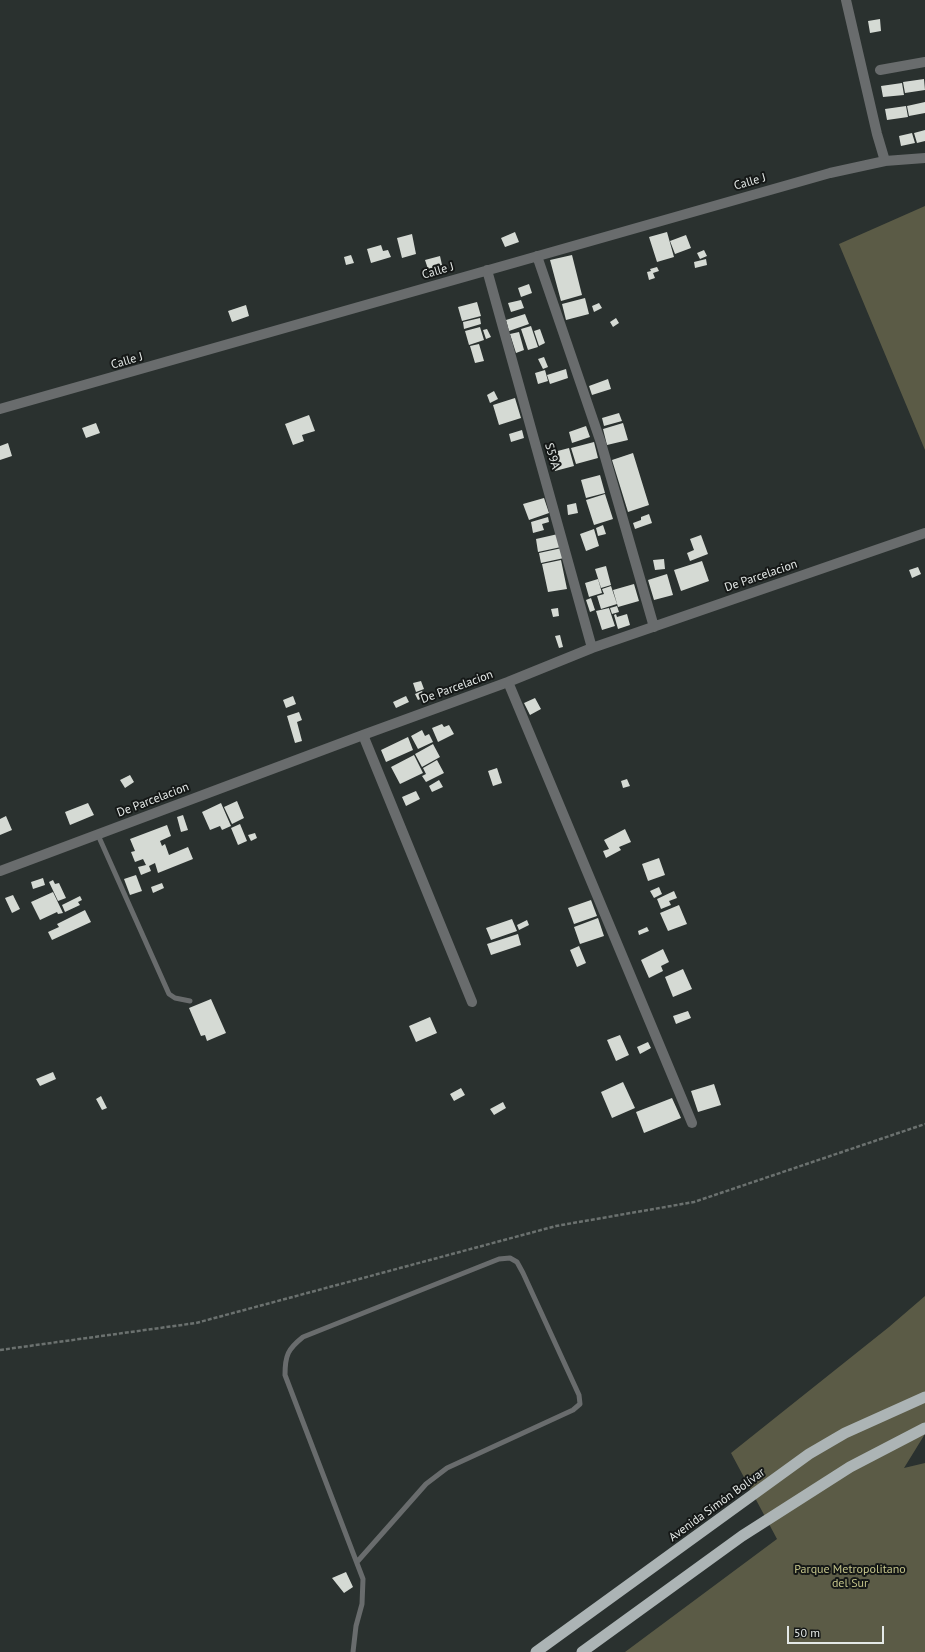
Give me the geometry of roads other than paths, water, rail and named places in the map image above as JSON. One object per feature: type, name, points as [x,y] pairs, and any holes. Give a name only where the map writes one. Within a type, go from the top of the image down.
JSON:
[{"type":"highway","name":"Avenida Simón Bolívar","points":[[536,1652],[809,1454],[845,1433],[925,1397]]},
{"type":"highway","points":[[582,1652],[742,1536],[850,1467],[925,1428]]},
{"type":"street","points":[[846,0],[877,134],[885,161]]},
{"type":"street","points":[[880,70],[925,62]]},
{"type":"street","name":"Calle J","points":[[0,409],[830,173],[885,161],[925,158]]},
{"type":"street","points":[[537,256],[601,443],[654,627]]},
{"type":"street","name":"S59A","points":[[487,270],[592,648]]},
{"type":"street","name":"De Parcelacion","points":[[0,872],[363,734],[508,682],[592,648],[925,533]]},
{"type":"street","points":[[508,682],[692,1123]]},
{"type":"street","points":[[363,734],[472,1002]]},
{"type":"lane","points":[[98,835],[170,994],[175,998],[190,1001]]},
{"type":"lane","points":[[353,1652],[356,1626],[362,1604],[363,1579],[285,1375],[285,1361],[291,1347],[303,1337],[499,1259],[510,1258],[517,1262],[523,1274],[579,1395],[580,1404],[573,1410],[447,1468],[426,1484],[357,1562]]},
{"type":"park label","name":"Parque Metropolitano del Sur","points":[[850,1577]]}]
